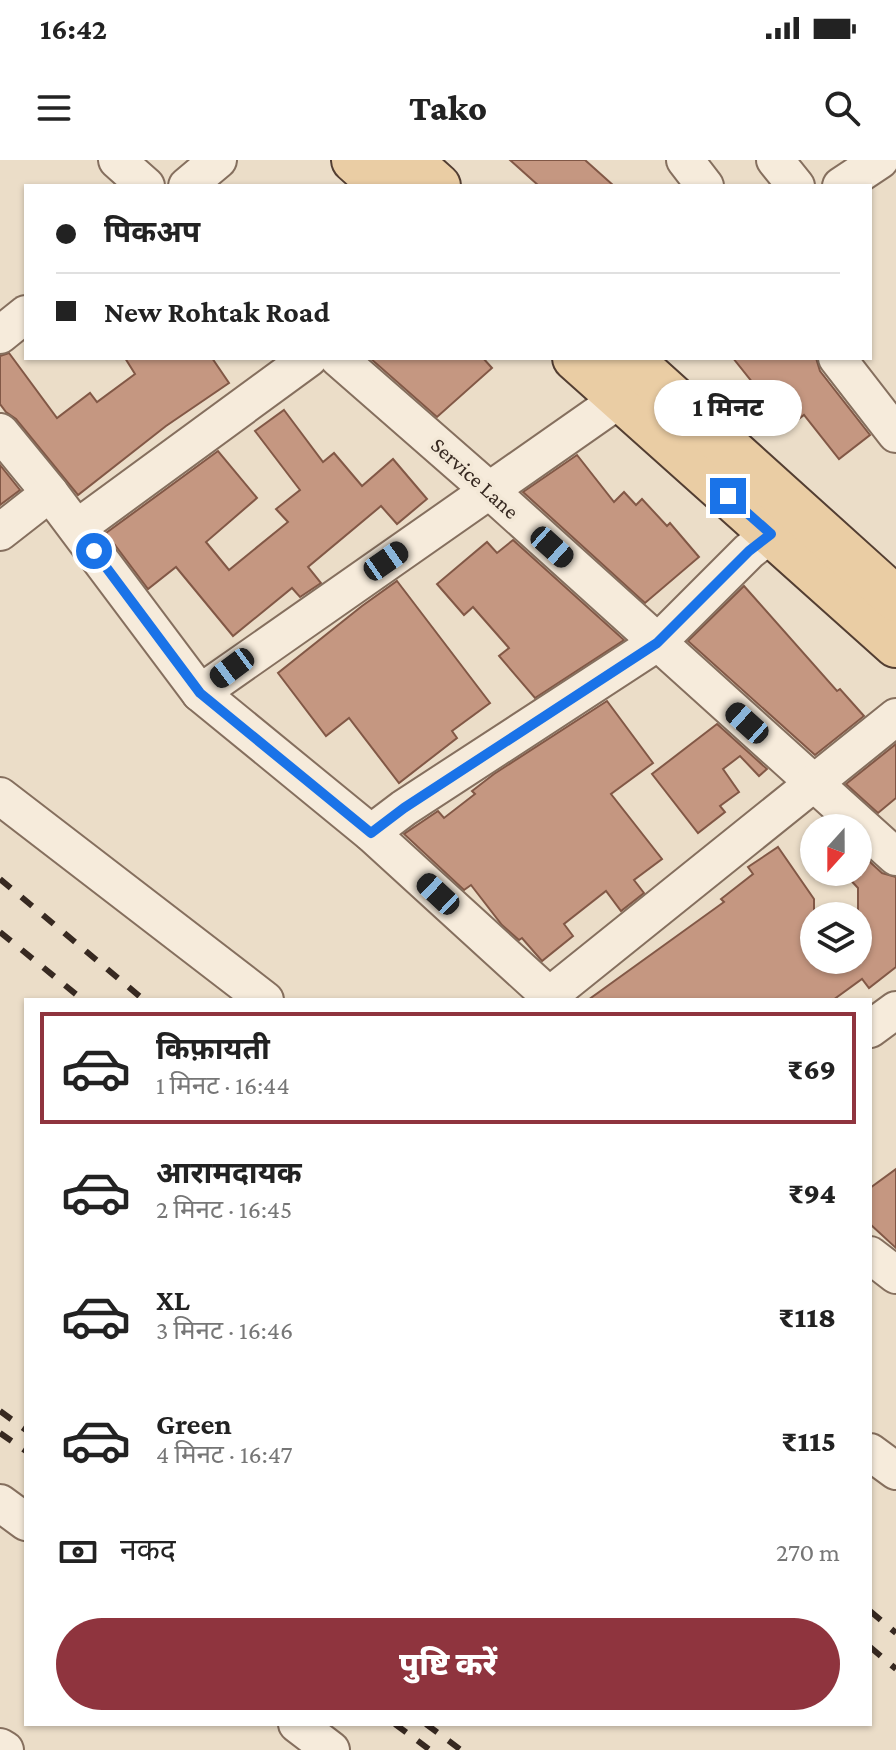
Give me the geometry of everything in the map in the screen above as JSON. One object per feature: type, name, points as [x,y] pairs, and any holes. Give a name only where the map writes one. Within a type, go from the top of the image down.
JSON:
[{"type":"main road","points":[[354,160],[381,184]]},
{"type":"main road","points":[[409,160],[436,184]]},
{"type":"main road","points":[[584,360],[639,372],[896,599]]},
{"type":"main road","points":[[639,372],[771,534],[896,645]]},
{"type":"street","points":[[117,160],[144,184]]},
{"type":"street","points":[[189,184],[218,160]]},
{"type":"street","points":[[685,160],[703,184]]},
{"type":"street","points":[[775,160],[794,184]]},
{"type":"street","points":[[844,184],[880,160]]},
{"type":"street","points":[[0,335],[24,316]]},
{"type":"street","points":[[77,528],[306,360]]},
{"type":"street","name":"Service Lane","points":[[340,360],[896,857]]},
{"type":"street","points":[[839,360],[896,434]]},
{"type":"street","points":[[200,693],[489,490],[639,372]]},
{"type":"street","points":[[0,432],[77,528],[200,693],[371,833],[552,998],[896,717]]},
{"type":"street","points":[[0,532],[50,493]]},
{"type":"street","points":[[371,833],[404,808],[657,643],[749,551],[771,534]]},
{"type":"street","points":[[0,796],[262,998]]},
{"type":"street","points":[[872,1028],[896,1010]]},
{"type":"street","points":[[872,1257],[896,1275]]},
{"type":"street","points":[[872,1429],[896,1446]]},
{"type":"street","points":[[872,1453],[896,1471]]},
{"type":"street","points":[[0,1503],[24,1521]]},
{"type":"street","points":[[300,1726],[331,1750]]},
{"type":"building","points":[[510,160],[585,160],[612,184],[537,184]]},
{"type":"building","points":[[9,353],[57,418],[90,393],[97,402],[135,374],[126,360],[213,360],[229,383],[166,426],[78,495],[0,404],[0,356]]},
{"type":"building","points":[[372,360],[485,360],[492,368],[437,417]]},
{"type":"building","points":[[735,360],[817,360],[820,371],[870,435],[839,459],[804,415],[788,427]]},
{"type":"building","points":[[284,410],[323,462],[334,453],[362,486],[393,459],[427,499],[397,524],[381,506],[308,567],[321,583],[300,597],[292,588],[233,636],[176,567],[148,589],[106,533],[218,451],[257,498],[206,542],[229,570],[288,522],[276,509],[300,490],[255,431]]},
{"type":"building","points":[[577,455],[614,502],[624,492],[636,505],[642,499],[667,526],[670,523],[699,557],[645,603],[523,492]]},
{"type":"building","points":[[0,465],[20,490],[0,505]]},
{"type":"building","points":[[513,540],[624,640],[535,698],[499,656],[509,648],[473,607],[464,615],[437,584],[487,542],[497,553]]},
{"type":"building","points":[[397,581],[490,703],[452,731],[457,738],[399,783],[349,718],[326,736],[278,673]]},
{"type":"building","points":[[744,586],[837,691],[840,689],[864,716],[815,755],[688,641]]},
{"type":"building","points":[[607,701],[653,763],[611,794],[662,859],[634,880],[644,893],[621,911],[606,891],[564,924],[573,936],[542,961],[522,938],[519,940],[502,925],[471,885],[464,890],[404,834],[438,811],[444,818],[475,794],[472,791],[494,774]]},
{"type":"building","points":[[717,724],[767,769],[759,776],[740,756],[723,769],[739,792],[720,806],[725,812],[698,833],[652,774]]},
{"type":"building","points":[[896,744],[896,798],[878,813],[846,784]]},
{"type":"building","points":[[778,847],[800,879],[800,886],[805,886],[814,899],[814,902],[800,902],[800,974],[872,974],[872,902],[858,902],[856,886],[872,886],[872,864],[882,873],[896,877],[896,967],[869,988],[862,979],[836,998],[591,998],[724,902],[721,899],[753,874],[748,867]]},
{"type":"building","points":[[896,1169],[896,1248],[872,1226],[872,1187]]},
{"type":"railway","points":[[0,879],[142,998]]},
{"type":"railway","points":[[0,932],[81,998]]},
{"type":"railway","points":[[0,1411],[24,1429]]},
{"type":"railway","points":[[0,1433],[24,1450]]},
{"type":"railway","points":[[872,1613],[896,1633]]},
{"type":"railway","points":[[872,1649],[896,1669]]},
{"type":"railway","points":[[398,1726],[430,1750]]},
{"type":"railway","points":[[429,1726],[461,1750]]},
{"type":"route","points":[[94,551],[200,693],[371,833],[404,808],[657,643],[749,551],[771,534],[728,496]]}]
